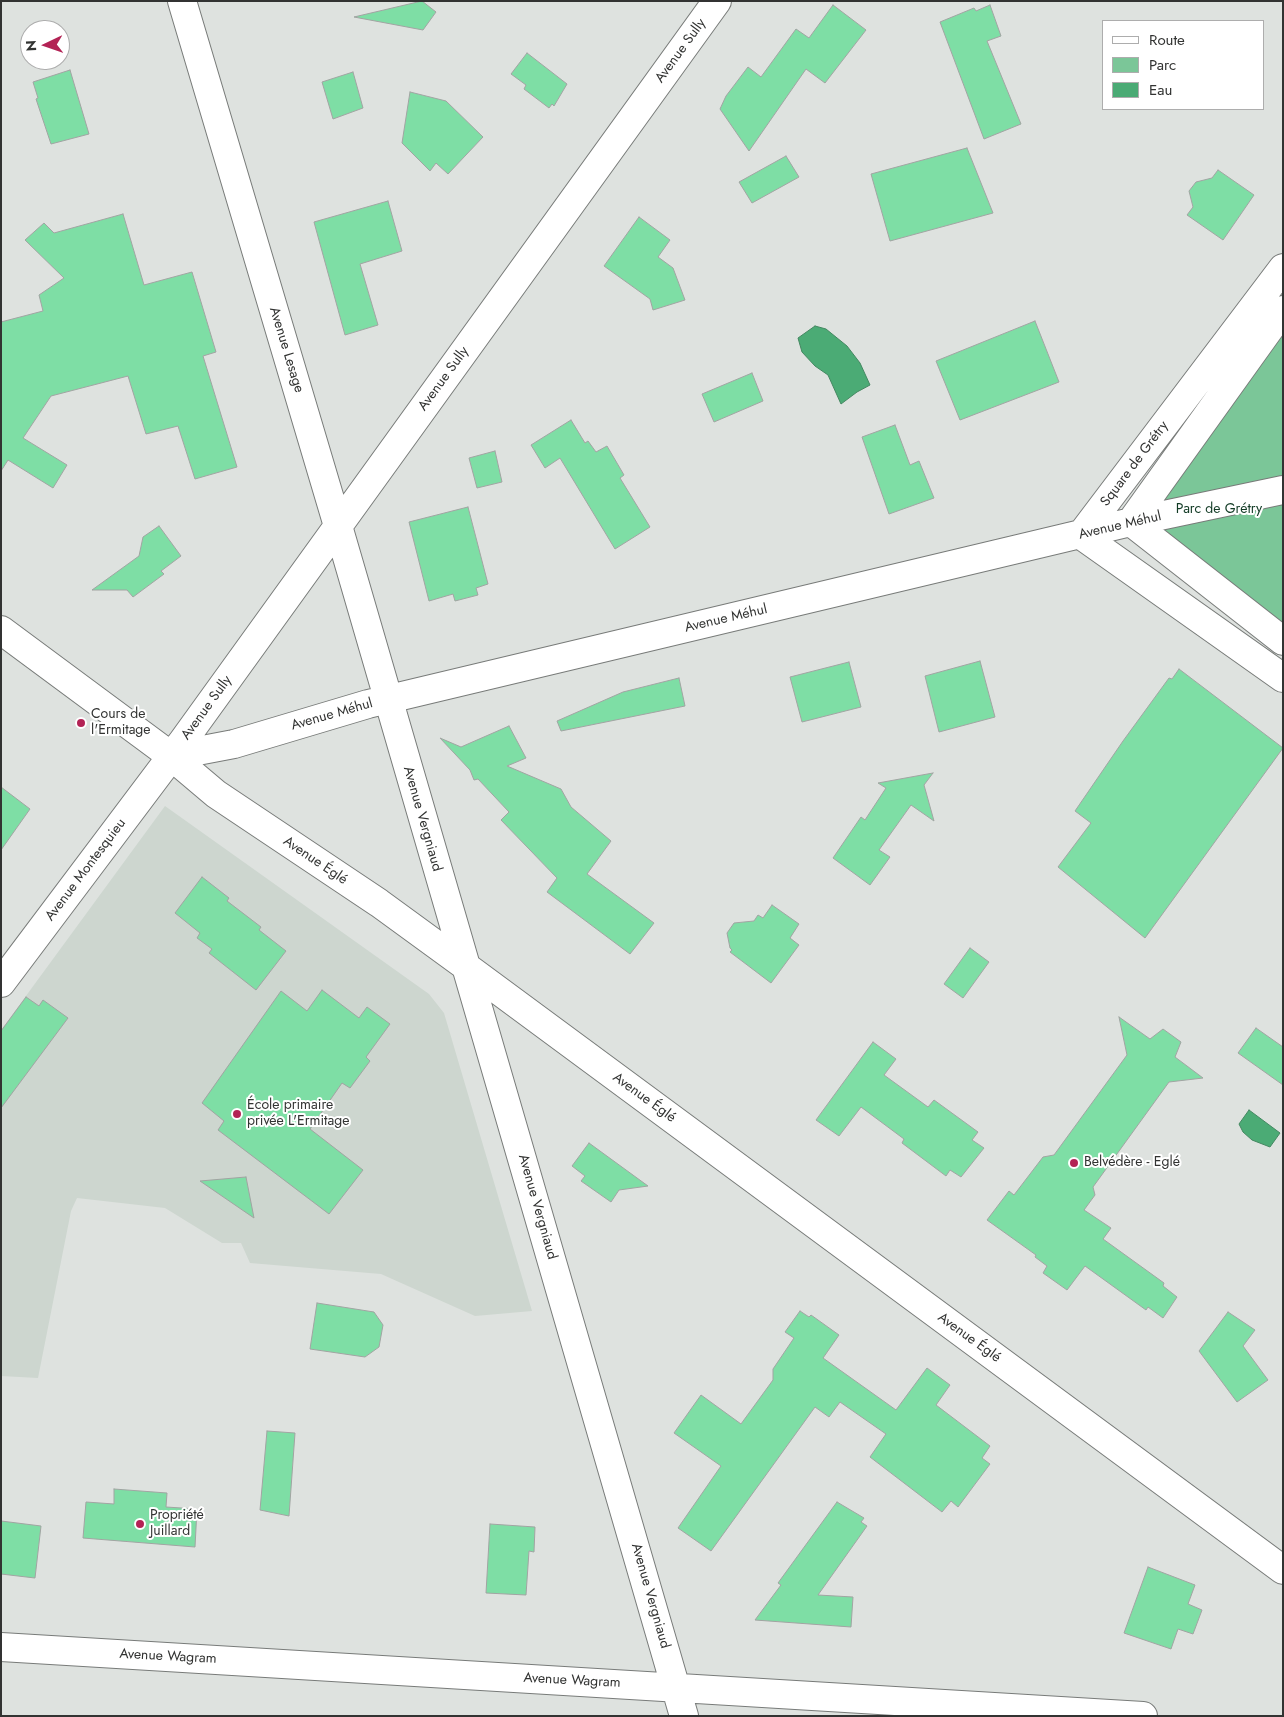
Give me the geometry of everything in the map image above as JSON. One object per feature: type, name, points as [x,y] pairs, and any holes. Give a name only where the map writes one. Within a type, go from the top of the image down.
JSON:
[{"type":"street","name":"Avenue Lesage","points":[[182,1],[338,526],[387,699]]},
{"type":"street","name":"Avenue Sully","points":[[171,756],[717,1]]},
{"type":"street","name":"Square de Grétry","points":[[1081,535],[1283,268]]},
{"type":"street","points":[[1283,310],[1130,522],[1283,641]]},
{"type":"street","name":"Avenue Méhul","points":[[171,756],[234,744],[387,699],[1130,522],[1283,490]]},
{"type":"street","points":[[1081,535],[1283,678]]},
{"type":"street","name":"Avenue Églé","points":[[1,630],[171,756],[216,794],[379,903],[1283,1570]]},
{"type":"street","name":"Avenue Vergniaud","points":[[387,699],[464,965],[488,1038],[684,1716]]},
{"type":"street","name":"Avenue Montesquieu","points":[[1,983],[171,756]]},
{"type":"street","name":"Avenue Wagram","points":[[1,1647],[1143,1716]]},
{"type":"shaded area","name":"École primaire privée L'Ermitage","points":[[165,806],[429,994],[444,1013],[532,1311],[475,1316],[381,1274],[250,1263],[241,1243],[222,1243],[165,1208],[77,1198],[71,1211],[38,1378],[1,1376],[1,1030]]},
{"type":"green space","name":"Parc de Grétry","points":[[1283,310],[1283,641],[1131,522]]},
{"type":"water","points":[[815,326],[826,329],[847,346],[860,363],[870,385],[841,404],[828,375],[815,366],[802,352],[798,338]]},
{"type":"water","points":[[1249,1110],[1280,1133],[1270,1147],[1252,1140],[1243,1132],[1239,1124]]},
{"type":"building","points":[[422,1],[436,12],[423,30],[354,17]]},
{"type":"building","points":[[833,5],[866,30],[825,83],[806,69],[749,151],[720,109],[726,96],[748,67],[761,77],[796,29],[809,38]]},
{"type":"building","points":[[990,5],[1001,36],[987,41],[1021,124],[984,139],[940,22],[974,8],[976,11]]},
{"type":"building","points":[[527,53],[567,84],[554,106],[552,104],[549,108],[524,89],[526,85],[511,74]]},
{"type":"building","points":[[70,70],[89,134],[51,144],[36,99],[38,98],[33,82]]},
{"type":"building","points":[[353,72],[363,108],[333,119],[322,82]]},
{"type":"building","points":[[410,92],[446,101],[483,137],[448,174],[436,163],[430,171],[402,143]]},
{"type":"building","points":[[967,148],[993,213],[890,241],[871,174]]},
{"type":"building","points":[[786,156],[799,177],[752,203],[739,182]]},
{"type":"building","points":[[1218,170],[1254,195],[1223,240],[1187,215],[1193,207],[1189,191],[1196,182],[1212,178]]},
{"type":"building","points":[[388,201],[402,251],[360,264],[378,325],[345,335],[314,222]]},
{"type":"building","points":[[123,214],[144,285],[192,272],[216,352],[203,356],[237,467],[195,479],[178,426],[146,434],[128,376],[51,396],[23,438],[67,465],[53,488],[8,460],[1,471],[1,322],[43,311],[39,295],[64,278],[25,240],[44,223],[54,233]]},
{"type":"building","points":[[639,217],[670,240],[658,257],[673,268],[685,300],[653,310],[650,299],[604,266]]},
{"type":"building","points":[[1035,321],[1059,382],[960,420],[936,361]]},
{"type":"building","points":[[752,373],[763,401],[714,422],[702,394]]},
{"type":"building","points":[[571,420],[585,443],[588,441],[596,452],[607,446],[624,475],[620,478],[650,527],[615,549],[560,458],[545,468],[531,445]]},
{"type":"building","points":[[895,425],[910,465],[919,461],[934,498],[889,514],[862,437]]},
{"type":"building","points":[[495,451],[502,482],[477,488],[469,458]]},
{"type":"building","points":[[468,507],[488,584],[476,588],[478,595],[455,601],[453,594],[429,601],[409,522]]},
{"type":"building","points":[[159,526],[181,556],[161,571],[164,574],[133,597],[127,590],[92,590],[139,556],[143,537]]},
{"type":"building","points":[[980,661],[995,717],[939,732],[925,676]]},
{"type":"building","points":[[849,662],[861,707],[802,722],[790,677]]},
{"type":"building","points":[[1179,669],[1283,748],[1145,938],[1058,867],[1091,823],[1075,811],[1169,678],[1172,679]]},
{"type":"building","points":[[679,678],[685,706],[561,731],[557,721],[623,692]]},
{"type":"building","points":[[509,726],[526,758],[507,766],[561,789],[571,807],[611,841],[587,874],[654,923],[630,954],[547,892],[557,878],[501,820],[509,812],[478,779],[474,780],[470,770],[440,738],[461,747]]},
{"type":"building","points":[[933,773],[924,785],[934,821],[911,805],[879,850],[890,857],[870,885],[833,858],[861,817],[865,820],[886,788],[878,783]]},
{"type":"building","points":[[1,787],[30,809],[1,850]]},
{"type":"building","points":[[202,877],[229,898],[227,901],[261,927],[259,930],[286,951],[256,990],[209,953],[212,949],[197,938],[200,933],[175,913]]},
{"type":"building","points":[[772,905],[799,924],[790,938],[799,945],[771,983],[730,952],[732,950],[727,933],[734,923],[754,921],[758,915],[763,918]]},
{"type":"building","points":[[970,948],[989,962],[963,998],[944,984]]},
{"type":"building","points":[[322,990],[359,1018],[367,1007],[390,1024],[366,1057],[370,1061],[350,1088],[342,1083],[310,1129],[363,1170],[329,1214],[218,1130],[224,1121],[202,1103],[281,991],[307,1011]]},
{"type":"building","points":[[26,997],[39,1006],[43,1000],[68,1018],[1,1108],[1,1031]]},
{"type":"building","name":"Belvédère - Eglé","points":[[1119,1017],[1150,1039],[1163,1029],[1181,1042],[1175,1057],[1203,1078],[1169,1082],[1093,1187],[1095,1195],[1084,1210],[1111,1228],[1103,1239],[1164,1283],[1163,1286],[1177,1297],[1163,1318],[1148,1307],[1146,1310],[1085,1266],[1067,1290],[1043,1273],[1047,1266],[1035,1257],[1036,1255],[987,1220],[1009,1191],[1014,1195],[1043,1157],[1054,1155],[1127,1055]]},
{"type":"building","points":[[1256,1028],[1283,1047],[1283,1085],[1238,1053]]},
{"type":"building","points":[[873,1042],[896,1059],[884,1075],[928,1107],[934,1100],[978,1132],[972,1140],[984,1148],[961,1177],[950,1170],[946,1176],[902,1143],[904,1139],[861,1107],[839,1136],[816,1120]]},
{"type":"building","points":[[589,1143],[648,1186],[619,1190],[611,1202],[581,1181],[585,1176],[572,1166]]},
{"type":"building","points":[[246,1177],[254,1218],[200,1181]]},
{"type":"building","points":[[317,1303],[374,1312],[383,1325],[379,1347],[365,1357],[310,1349]]},
{"type":"building","points":[[800,1311],[809,1317],[811,1315],[839,1335],[823,1358],[896,1410],[927,1368],[950,1385],[936,1405],[990,1446],[982,1458],[990,1464],[958,1507],[951,1501],[942,1512],[870,1457],[886,1434],[840,1402],[829,1417],[815,1407],[711,1551],[678,1528],[721,1466],[674,1433],[701,1395],[741,1424],[773,1380],[773,1369],[794,1338],[785,1332]]},
{"type":"building","points":[[1228,1312],[1255,1330],[1243,1346],[1268,1380],[1237,1402],[1199,1351]]},
{"type":"building","points":[[267,1431],[295,1433],[289,1516],[260,1510]]},
{"type":"building","name":"Propriété Juillard","points":[[114,1489],[167,1493],[166,1507],[197,1509],[195,1547],[83,1538],[86,1502],[114,1504]]},
{"type":"building","points":[[837,1502],[864,1518],[861,1522],[867,1526],[818,1595],[853,1597],[851,1627],[755,1620],[781,1585],[778,1583]]},
{"type":"building","points":[[1,1521],[41,1526],[35,1578],[1,1574]]},
{"type":"building","points":[[490,1524],[535,1527],[534,1552],[529,1551],[526,1595],[486,1593]]},
{"type":"building","points":[[1148,1567],[1195,1585],[1188,1604],[1202,1610],[1193,1634],[1178,1629],[1171,1649],[1124,1633]]},
{"type":"place","name":"Cours de l'Ermitage","points":[[81,723]]},
{"type":"place","name":"École primaire privée L'Ermitage","points":[[237,1114]]},
{"type":"place","name":"Belvédère - Eglé","points":[[1074,1163]]},
{"type":"place","name":"Propriété Juillard","points":[[140,1524]]}]
